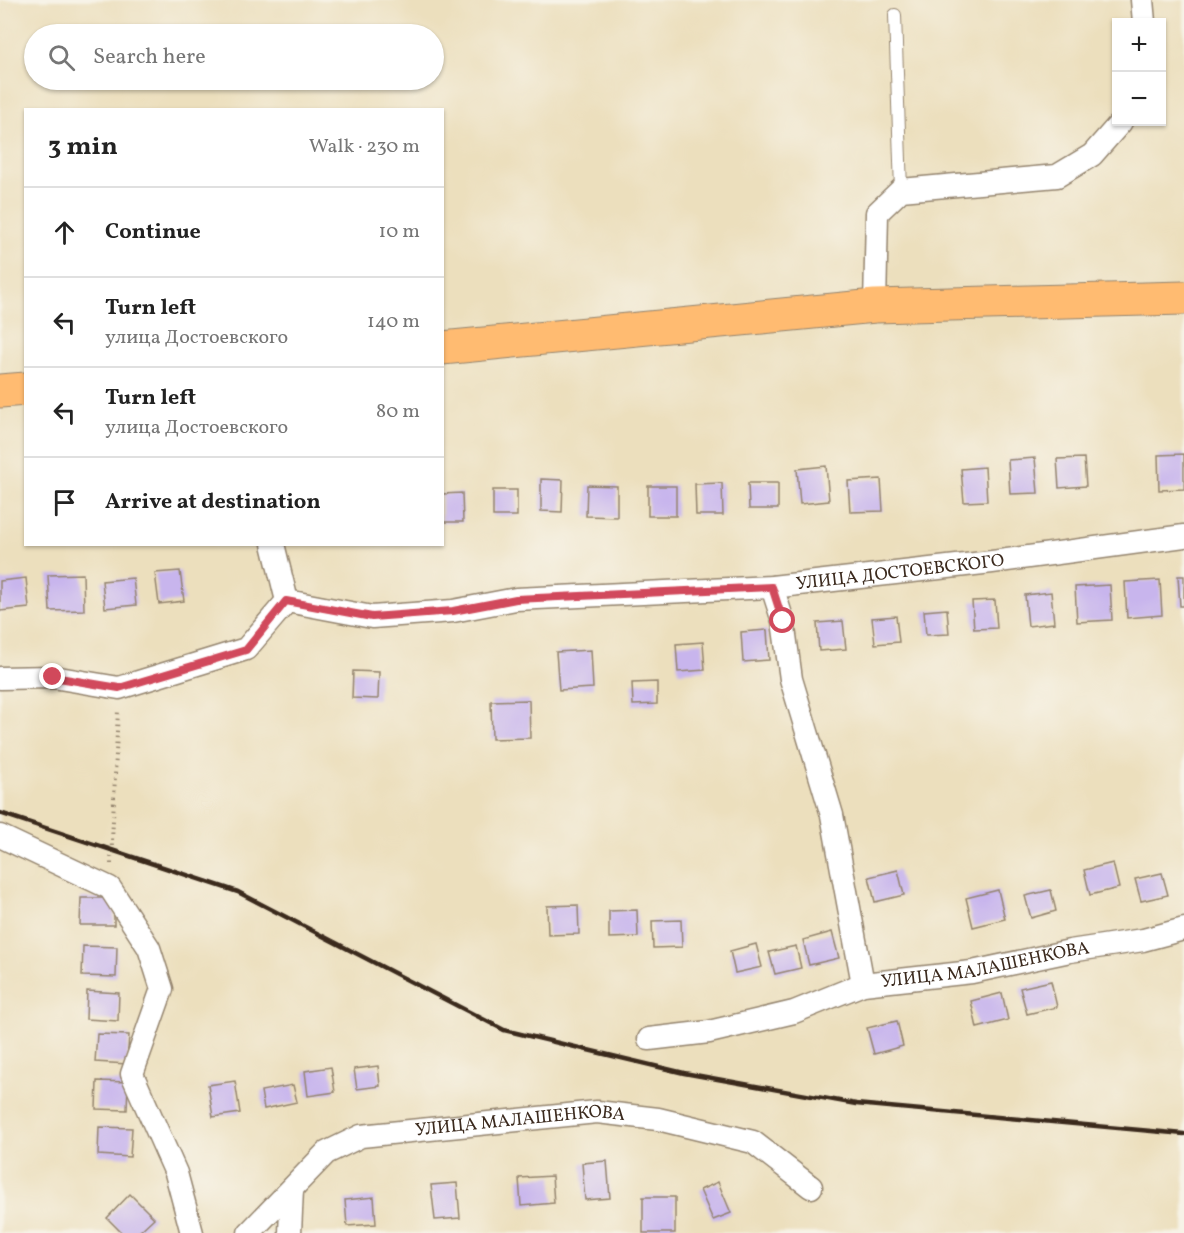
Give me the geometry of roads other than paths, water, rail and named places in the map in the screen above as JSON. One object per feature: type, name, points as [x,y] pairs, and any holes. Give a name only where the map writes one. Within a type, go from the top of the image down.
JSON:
[{"type":"main road","points":[[444,348],[875,306],[1184,298]]},
{"type":"main road","points":[[0,391],[24,389]]},
{"type":"street","points":[[1142,0],[1144,18]]},
{"type":"street","points":[[875,306],[877,213],[901,190],[1056,176],[1092,155],[1117,126]]},
{"type":"street","name":"УЛИЦА ДОСТОЕВСКОГО","points":[[286,601],[372,617],[453,611],[516,599],[772,587],[992,562],[1184,536]]},
{"type":"street","points":[[0,678],[53,677],[119,688],[246,650],[286,601],[273,546]]},
{"type":"street","points":[[772,587],[783,621],[791,679],[832,815],[863,984]]},
{"type":"street","points":[[0,836],[110,888],[149,948],[162,989],[132,1074],[176,1173],[192,1233]]},
{"type":"street","name":"УЛИЦА МАЛАШЕНКОВА","points":[[649,1039],[709,1032],[794,1012],[863,984],[972,972],[1070,951],[1143,940],[1184,929]]},
{"type":"street","name":"УЛИЦА МАЛАШЕНКОВА","points":[[249,1233],[326,1153],[361,1136],[597,1112],[658,1119],[753,1142],[812,1186]]},
{"type":"street","points":[[290,1233],[292,1189]]},
{"type":"lane","points":[[895,15],[901,190]]},
{"type":"railway","points":[[0,813],[238,892],[504,1030],[684,1073],[856,1104],[1184,1134]]}]
